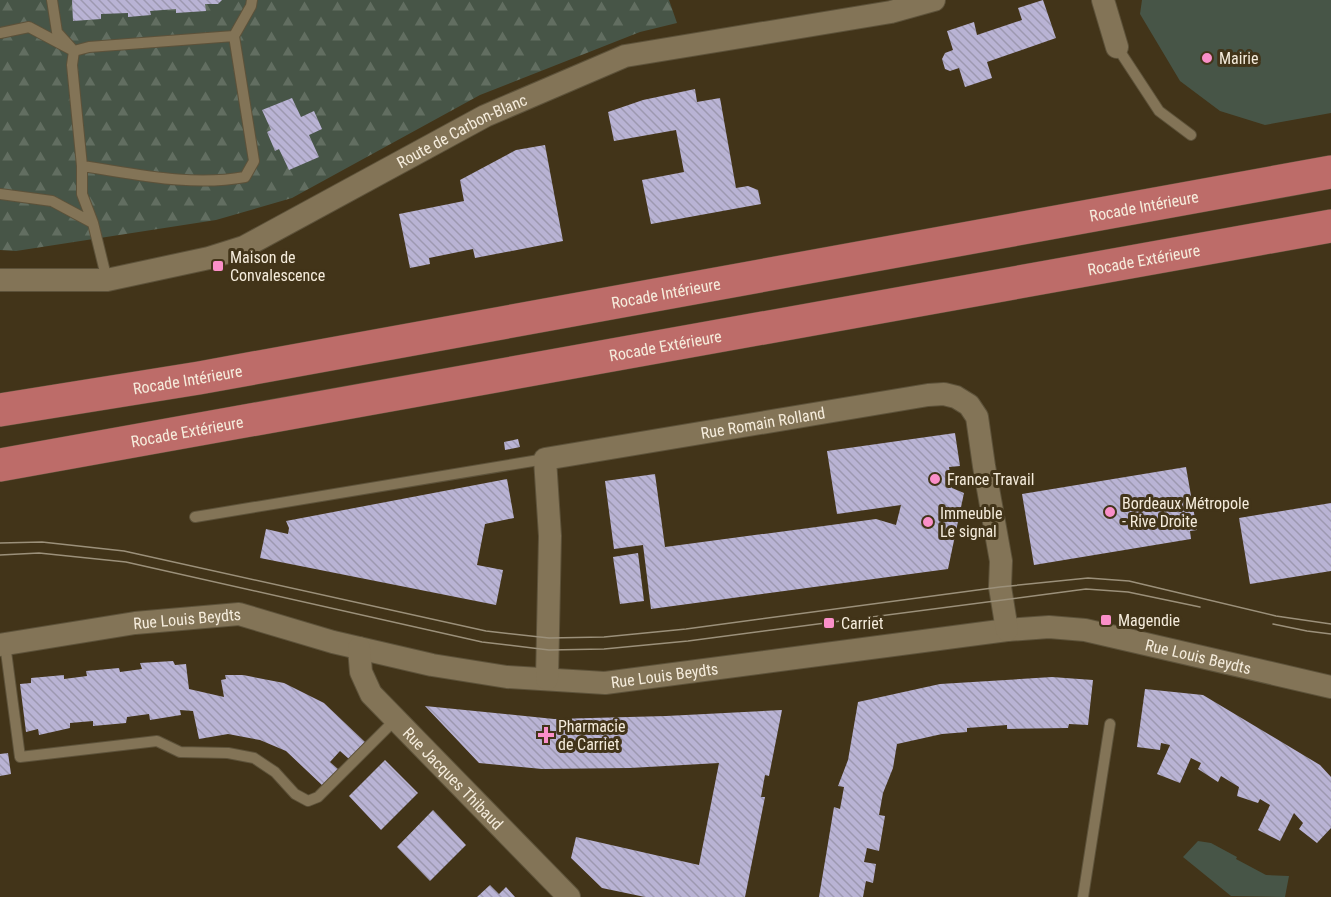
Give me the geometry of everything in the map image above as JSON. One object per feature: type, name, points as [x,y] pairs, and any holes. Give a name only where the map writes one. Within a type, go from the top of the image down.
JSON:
[{"type":"highway","name":"Rocade Intérieure","points":[[0,410],[199,378],[1331,172]]},
{"type":"highway","name":"Rocade Extérieure","points":[[0,465],[1331,226]]},
{"type":"highway","points":[[0,400],[199,378]]},
{"type":"street","name":"Route de Carbon-Blanc","points":[[0,280],[107,280],[209,258],[244,247],[485,116],[625,56],[891,12],[934,0]]},
{"type":"street","points":[[1103,0],[1117,47]]},
{"type":"street","name":"Rue Romain Rolland","points":[[545,459],[928,395],[944,394],[956,397],[969,405],[977,417],[1001,561],[1000,587],[1007,630]]},
{"type":"street","points":[[545,459],[550,536],[547,679]]},
{"type":"street","name":"Rue Louis Beydts","points":[[3,645],[135,623],[239,614],[358,648],[432,665],[507,677],[605,683],[1007,630],[1049,627],[1085,630],[1331,687]]},
{"type":"street","name":"Rue Jacques Thibaud","points":[[358,648],[362,672],[371,694],[569,897]]},
{"type":"lane","points":[[52,0],[57,32],[74,51],[72,65],[82,166],[82,194],[93,223],[107,280]]},
{"type":"lane","points":[[82,166],[180,181],[228,180],[245,177],[254,161],[234,36],[252,0]]},
{"type":"lane","points":[[0,33],[29,27],[74,51],[89,47],[234,36]]},
{"type":"lane","points":[[1117,47],[1159,111],[1191,135]]},
{"type":"lane","points":[[0,194],[52,201],[93,223]]},
{"type":"lane","points":[[195,517],[545,459]]},
{"type":"lane","points":[[3,645],[20,757],[157,741],[180,752],[228,753],[255,758],[275,772],[295,794],[308,801],[318,797],[396,719]]},
{"type":"lane","points":[[1083,897],[1110,724]]},
{"type":"green space","points":[[0,0],[669,0],[677,23],[640,32],[480,95],[292,198],[216,220],[16,251],[0,250]]},
{"type":"green space","points":[[1142,0],[1331,0],[1331,113],[1265,125],[1220,111],[1180,81],[1140,14]]},
{"type":"green space","points":[[1198,841],[1211,843],[1266,875],[1289,876],[1285,897],[1231,896],[1183,857]]},
{"type":"building","points":[[72,0],[222,0],[218,4],[205,4],[206,11],[176,13],[176,9],[150,11],[151,15],[128,17],[128,13],[101,14],[101,19],[73,21]]},
{"type":"building","points":[[1043,0],[1056,38],[987,62],[992,78],[965,87],[959,68],[950,71],[945,69],[942,59],[945,53],[953,50],[947,31],[974,22],[977,35],[1022,20],[1018,8]]},
{"type":"building","points":[[695,89],[697,102],[720,98],[736,188],[748,186],[758,190],[761,204],[651,224],[642,180],[684,172],[676,130],[614,141],[608,112],[643,100]]},
{"type":"building","points":[[292,98],[301,117],[314,111],[322,129],[309,135],[319,157],[289,170],[279,149],[275,151],[267,132],[271,130],[262,110]]},
{"type":"building","points":[[545,145],[563,241],[475,258],[473,249],[429,258],[430,264],[410,268],[399,214],[464,201],[460,180],[516,150]]},
{"type":"building","name":"Immeuble Le signal","points":[[955,433],[960,466],[949,467],[952,488],[964,493],[948,569],[651,609],[643,545],[614,549],[605,481],[655,474],[665,547],[876,519],[896,525],[901,505],[837,514],[827,451]]},
{"type":"building","points":[[518,439],[520,447],[505,450],[504,442]]},
{"type":"building","name":"Bordeaux Métropole - Rive Droite","points":[[1186,467],[1197,530],[1190,531],[1191,539],[1034,565],[1022,494]]},
{"type":"building","points":[[507,479],[514,518],[485,524],[477,565],[503,570],[496,605],[260,558],[266,529],[288,534],[289,528],[286,521]]},
{"type":"building","points":[[1331,503],[1331,571],[1250,584],[1239,518]]},
{"type":"building","points":[[638,553],[644,601],[620,604],[613,557]]},
{"type":"building","points":[[173,661],[175,665],[186,664],[189,689],[224,697],[221,680],[226,679],[225,675],[243,675],[284,683],[324,703],[365,742],[349,759],[340,751],[330,762],[339,770],[323,786],[286,751],[260,740],[228,734],[199,739],[193,711],[180,710],[181,715],[150,720],[149,714],[127,717],[126,723],[93,726],[93,721],[70,723],[70,728],[39,735],[38,729],[26,732],[20,684],[31,683],[31,678],[64,675],[64,679],[87,676],[86,671],[119,668],[120,672],[142,669],[140,663]]},
{"type":"building","points":[[1052,677],[1093,680],[1088,725],[1069,724],[1068,728],[1007,729],[1007,725],[967,728],[967,732],[942,734],[897,744],[893,768],[883,793],[879,815],[885,816],[879,851],[867,848],[864,862],[876,864],[873,883],[866,881],[863,897],[819,897],[834,807],[840,809],[844,787],[838,786],[848,760],[858,702],[940,684]]},
{"type":"building","points":[[1145,689],[1203,695],[1320,765],[1331,777],[1331,828],[1317,843],[1299,829],[1303,823],[1294,813],[1280,841],[1258,830],[1270,805],[1260,799],[1258,803],[1237,796],[1239,787],[1221,776],[1218,782],[1198,769],[1201,763],[1191,758],[1180,783],[1157,774],[1170,745],[1161,743],[1160,750],[1137,747]]},
{"type":"building","points":[[425,706],[554,719],[782,710],[769,776],[765,775],[761,797],[765,797],[745,897],[645,897],[602,888],[571,858],[576,837],[699,865],[719,763],[630,768],[542,769],[479,763]]},
{"type":"building","points":[[8,753],[11,774],[0,776],[0,754]]},
{"type":"building","points":[[385,760],[418,793],[381,830],[349,796]]},
{"type":"building","points":[[433,810],[466,845],[430,881],[397,847]]},
{"type":"building","points":[[490,885],[499,894],[506,887],[515,897],[477,897]]},
{"type":"tram line","points":[[0,543],[42,542],[124,551],[486,631],[549,638],[604,637],[686,629],[1000,587],[1088,578],[1129,581],[1276,616],[1331,624]]},
{"type":"tram line","points":[[0,555],[39,553],[126,562],[482,642],[549,650],[604,649],[688,641],[1086,589],[1128,592],[1200,607]]},
{"type":"tram line","points":[[1273,624],[1331,634]]},
{"type":"place","name":"Mairie","points":[[1207,58]]},
{"type":"place","name":"Maison de Convalescence","points":[[218,266]]},
{"type":"place","name":"France Travail","points":[[935,479]]},
{"type":"place","name":"Bordeaux Métropole - Rive Droite","points":[[1110,512]]},
{"type":"place","name":"Immeuble Le signal","points":[[928,522]]},
{"type":"place","name":"Magendie","points":[[1106,620]]},
{"type":"place","name":"Carriet","points":[[829,623]]},
{"type":"place","name":"Pharmacie de Carriet","points":[[546,735]]}]
